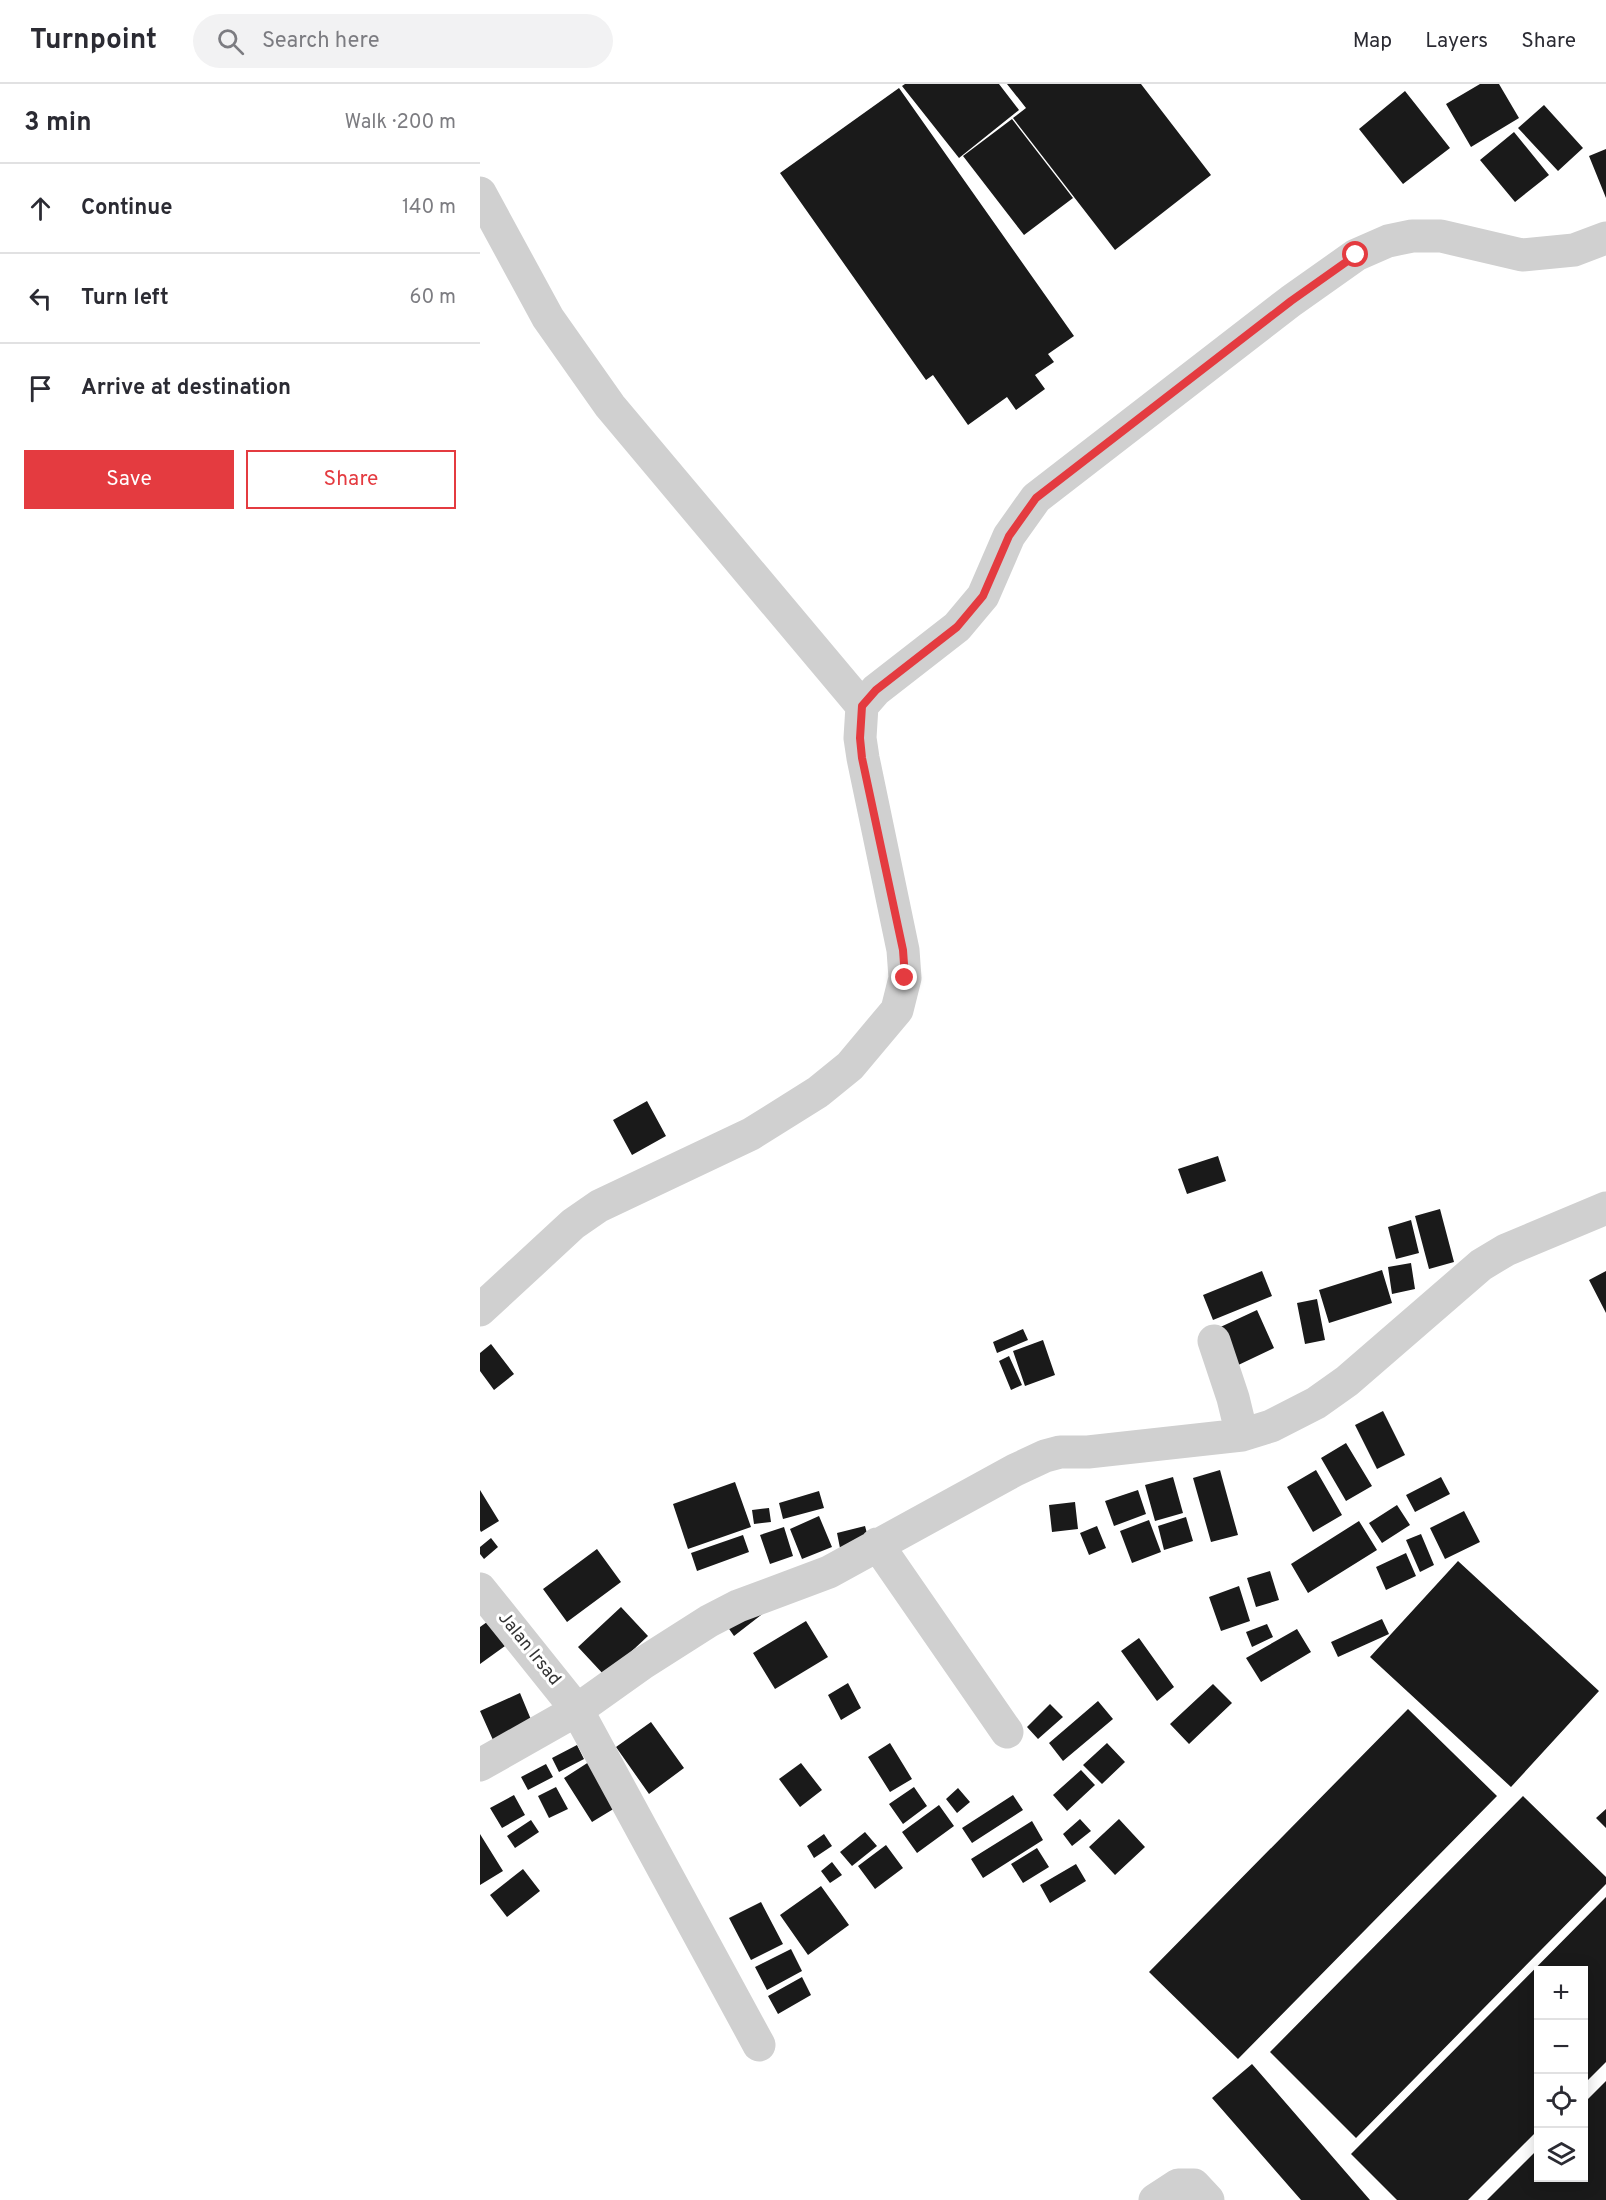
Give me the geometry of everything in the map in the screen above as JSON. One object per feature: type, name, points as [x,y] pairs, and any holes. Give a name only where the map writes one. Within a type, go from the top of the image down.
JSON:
[{"type":"street","points":[[480,193],[548,318],[610,406],[862,706]]},
{"type":"street","points":[[480,1310],[573,1224],[599,1206],[751,1134],[818,1092],[850,1066],[897,1010],[905,978],[903,950],[862,758],[860,738],[862,706],[876,690],[957,627],[983,596],[1009,536],[1036,498],[1291,301],[1356,255],[1388,241],[1412,236],[1441,236],[1522,255],[1574,250],[1606,238]]},
{"type":"street","points":[[480,1765],[577,1710],[642,1663],[710,1621],[738,1606],[829,1572],[877,1544],[1045,1456],[1060,1452],[1088,1452],[1242,1435],[1271,1426],[1316,1403],[1384,1350],[1489,1260],[1506,1250],[1606,1208]]},
{"type":"street","points":[[1214,1341],[1233,1398],[1242,1435]]},
{"type":"street","points":[[877,1544],[1007,1732]]},
{"type":"street","name":"Jalan Irsad","points":[[480,1589],[577,1710],[759,2045]]},
{"type":"street","points":[[1155,2200],[1178,2185],[1194,2185],[1208,2200]]},
{"type":"building","points":[[905,84],[999,84],[1019,110],[959,158],[902,86]]},
{"type":"building","points":[[1007,84],[1141,84],[1211,175],[1115,250],[1013,118],[1026,108]]},
{"type":"building","points":[[1480,84],[1499,84],[1519,118],[1471,147],[1446,104]]},
{"type":"building","points":[[899,88],[1074,336],[1048,354],[1054,362],[1035,375],[1045,389],[1016,410],[1007,397],[968,425],[933,375],[926,380],[780,173]]},
{"type":"building","points":[[1405,91],[1450,148],[1403,184],[1359,129]]},
{"type":"building","points":[[1544,105],[1583,148],[1558,171],[1518,128]]},
{"type":"building","points":[[1012,119],[1073,198],[1024,235],[963,156]]},
{"type":"building","points":[[1514,132],[1549,175],[1515,202],[1480,160]]},
{"type":"building","points":[[1606,149],[1606,198],[1589,156]]},
{"type":"building","points":[[647,1101],[666,1136],[632,1155],[613,1120]]},
{"type":"building","points":[[1218,1156],[1226,1181],[1187,1194],[1178,1169]]},
{"type":"building","points":[[1440,1209],[1454,1262],[1429,1269],[1415,1216]]},
{"type":"building","points":[[1411,1220],[1419,1253],[1396,1259],[1388,1227]]},
{"type":"building","points":[[1411,1263],[1415,1289],[1392,1294],[1388,1267]]},
{"type":"building","points":[[1382,1270],[1392,1303],[1329,1323],[1319,1290]]},
{"type":"building","points":[[1262,1271],[1272,1296],[1213,1320],[1203,1295]]},
{"type":"building","points":[[1606,1271],[1606,1313],[1589,1280]]},
{"type":"building","points":[[1317,1299],[1325,1340],[1305,1344],[1297,1303]]},
{"type":"building","points":[[1257,1310],[1274,1348],[1232,1368],[1214,1330]]},
{"type":"building","points":[[1023,1329],[1028,1340],[997,1353],[993,1342]]},
{"type":"building","points":[[1043,1340],[1055,1375],[1025,1386],[1013,1351]]},
{"type":"building","points":[[491,1344],[514,1374],[494,1390],[480,1371],[480,1353]]},
{"type":"building","points":[[1009,1356],[1022,1385],[1011,1390],[999,1361]]},
{"type":"building","points":[[1383,1411],[1405,1455],[1377,1469],[1355,1425]]},
{"type":"building","points":[[1346,1443],[1372,1486],[1346,1501],[1321,1458]]},
{"type":"building","points":[[1220,1470],[1238,1535],[1211,1542],[1193,1478]]},
{"type":"building","points":[[1316,1470],[1342,1515],[1313,1532],[1287,1487]]},
{"type":"building","points":[[1173,1477],[1183,1513],[1155,1521],[1145,1485]]},
{"type":"building","points":[[1441,1477],[1450,1494],[1415,1512],[1406,1495]]},
{"type":"building","points":[[735,1482],[751,1527],[688,1549],[673,1504]]},
{"type":"building","points":[[480,1490],[499,1521],[481,1532],[480,1530]]},
{"type":"building","points":[[1138,1490],[1146,1514],[1114,1526],[1105,1501]]},
{"type":"building","points":[[819,1491],[824,1508],[783,1519],[779,1503]]},
{"type":"building","points":[[1075,1502],[1078,1529],[1052,1532],[1049,1505]]},
{"type":"building","points":[[1397,1505],[1410,1525],[1382,1543],[1369,1523]]},
{"type":"building","points":[[769,1508],[771,1522],[754,1524],[752,1510]]},
{"type":"building","points":[[1464,1511],[1480,1542],[1445,1559],[1430,1528]]},
{"type":"building","points":[[819,1516],[832,1547],[802,1559],[790,1529]]},
{"type":"building","points":[[1186,1517],[1193,1541],[1164,1550],[1158,1526]]},
{"type":"building","points":[[1149,1520],[1161,1552],[1132,1563],[1120,1531]]},
{"type":"building","points":[[1359,1521],[1377,1550],[1308,1593],[1291,1564]]},
{"type":"building","points":[[865,1526],[869,1541],[840,1548],[837,1533]]},
{"type":"building","points":[[1097,1526],[1106,1548],[1089,1555],[1080,1533]]},
{"type":"building","points":[[784,1527],[793,1556],[770,1564],[760,1535]]},
{"type":"building","points":[[1421,1534],[1434,1565],[1420,1572],[1406,1540]]},
{"type":"building","points":[[743,1535],[749,1552],[697,1571],[691,1553]]},
{"type":"building","points":[[491,1538],[498,1547],[484,1559],[480,1554],[480,1547]]},
{"type":"building","points":[[597,1549],[621,1582],[567,1622],[543,1589]]},
{"type":"building","points":[[1406,1553],[1416,1576],[1386,1590],[1376,1567]]},
{"type":"building","points":[[1458,1561],[1599,1691],[1511,1787],[1370,1657]]},
{"type":"building","points":[[1270,1571],[1279,1600],[1256,1607],[1247,1578]]},
{"type":"building","points":[[1239,1586],[1250,1621],[1221,1631],[1209,1597]]},
{"type":"building","points":[[621,1607],[648,1636],[605,1676],[578,1647]]},
{"type":"building","points":[[765,1612],[734,1636],[727,1626]]},
{"type":"building","points":[[1382,1619],[1389,1634],[1338,1657],[1331,1642]]},
{"type":"building","points":[[806,1621],[828,1657],[775,1689],[753,1653]]},
{"type":"building","points":[[487,1622],[505,1646],[480,1664],[480,1627]]},
{"type":"building","points":[[1267,1624],[1273,1637],[1252,1647],[1246,1632]]},
{"type":"building","points":[[1297,1629],[1311,1652],[1261,1682],[1246,1658]]},
{"type":"building","points":[[1139,1638],[1174,1687],[1157,1701],[1121,1651]]},
{"type":"building","points":[[848,1683],[861,1708],[841,1720],[828,1695]]},
{"type":"building","points":[[1213,1684],[1232,1703],[1189,1744],[1170,1724]]},
{"type":"building","points":[[520,1693],[532,1722],[493,1740],[480,1711]]},
{"type":"building","points":[[1098,1701],[1113,1719],[1063,1761],[1049,1743]]},
{"type":"building","points":[[1050,1704],[1063,1717],[1038,1739],[1027,1727]]},
{"type":"building","points":[[1408,1709],[1497,1796],[1238,2059],[1149,1972]]},
{"type":"building","points":[[651,1722],[684,1768],[649,1794],[616,1747]]},
{"type":"building","points":[[890,1743],[912,1779],[890,1792],[868,1757]]},
{"type":"building","points":[[1107,1743],[1125,1762],[1102,1784],[1083,1765]]},
{"type":"building","points":[[577,1745],[584,1759],[559,1772],[552,1758]]},
{"type":"building","points":[[592,1760],[620,1805],[592,1822],[564,1778]]},
{"type":"building","points":[[801,1763],[822,1790],[800,1807],[779,1779]]},
{"type":"building","points":[[546,1764],[553,1777],[528,1790],[521,1777]]},
{"type":"building","points":[[1081,1770],[1095,1785],[1067,1811],[1053,1795]]},
{"type":"building","points":[[556,1787],[568,1809],[549,1818],[538,1796]]},
{"type":"building","points":[[914,1787],[927,1806],[903,1824],[889,1804]]},
{"type":"building","points":[[958,1788],[970,1802],[957,1813],[946,1799]]},
{"type":"building","points":[[514,1795],[525,1815],[502,1828],[490,1808]]},
{"type":"building","points":[[1013,1795],[1023,1810],[972,1843],[962,1828]]},
{"type":"building","points":[[1523,1796],[1606,1877],[1606,1884],[1356,2138],[1270,2052]]},
{"type":"building","points":[[939,1805],[954,1826],[917,1853],[902,1832]]},
{"type":"building","points":[[1606,1809],[1606,1828],[1596,1818]]},
{"type":"building","points":[[1080,1819],[1091,1831],[1072,1846],[1063,1834]]},
{"type":"building","points":[[1119,1819],[1145,1847],[1115,1875],[1089,1847]]},
{"type":"building","points":[[531,1820],[539,1832],[515,1848],[507,1836]]},
{"type":"building","points":[[1032,1821],[1043,1840],[983,1878],[971,1859]]},
{"type":"building","points":[[865,1832],[877,1846],[852,1866],[840,1852]]},
{"type":"building","points":[[480,1834],[503,1871],[480,1885]]},
{"type":"building","points":[[824,1834],[832,1846],[814,1858],[807,1846]]},
{"type":"building","points":[[886,1845],[903,1868],[875,1889],[858,1866]]},
{"type":"building","points":[[1037,1848],[1049,1867],[1023,1883],[1011,1864]]},
{"type":"building","points":[[832,1862],[842,1875],[830,1883],[821,1871]]},
{"type":"building","points":[[1076,1864],[1086,1881],[1050,1903],[1040,1885]]},
{"type":"building","points":[[523,1869],[540,1891],[507,1917],[490,1895]]},
{"type":"building","points":[[821,1886],[849,1925],[808,1955],[780,1915]]},
{"type":"building","points":[[1606,1897],[1606,2062],[1588,2080],[1588,1966],[1538,1966]]},
{"type":"building","points":[[761,1902],[783,1944],[751,1960],[729,1918]]},
{"type":"building","points":[[791,1949],[802,1971],[767,1990],[755,1967]]},
{"type":"building","points":[[1534,1970],[1534,2134],[1468,2200],[1397,2200],[1351,2154]]},
{"type":"building","points":[[802,1977],[811,1995],[778,2014],[768,1996]]},
{"type":"building","points":[[1252,2064],[1370,2200],[1301,2200],[1212,2098]]},
{"type":"building","points":[[1606,2081],[1606,2200],[1487,2200],[1534,2153],[1534,2182],[1588,2182],[1588,2099]]},
{"type":"route","points":[[905,978],[903,950],[862,758],[860,738],[862,706],[876,690],[957,627],[983,596],[1009,536],[1021,516],[1036,498],[1291,301],[1356,255]]}]
